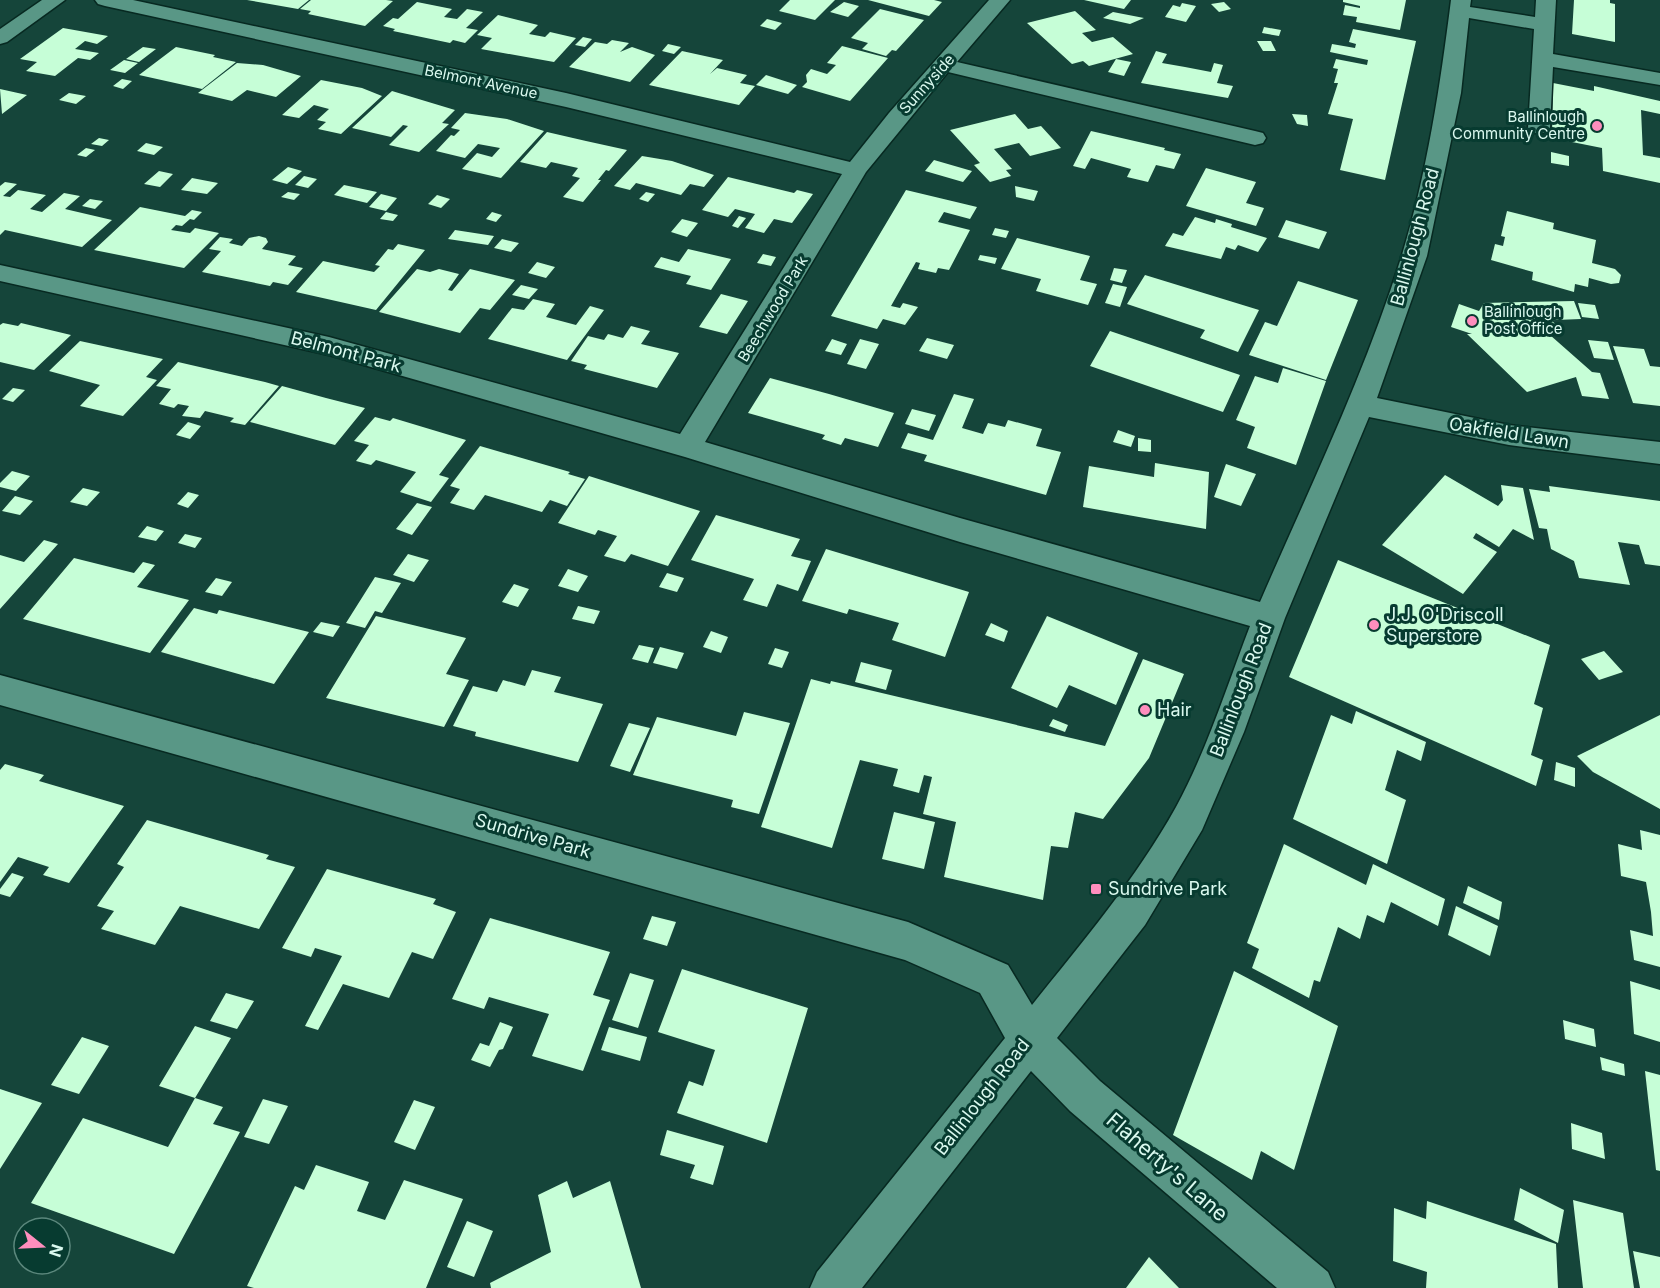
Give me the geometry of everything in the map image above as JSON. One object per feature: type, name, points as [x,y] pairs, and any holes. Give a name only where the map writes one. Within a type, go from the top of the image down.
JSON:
[{"type":"street","points":[[0,39],[55,0]]},
{"type":"street","name":"Belmont Avenue","points":[[105,0],[574,102],[856,170]]},
{"type":"street","name":"Sunnyside","points":[[856,170],[897,118],[1000,0]]},
{"type":"street","points":[[1539,128],[1546,0]]},
{"type":"street","points":[[1460,5],[1545,25]]},
{"type":"street","name":"Ballinlough Road","points":[[833,1288],[1028,1038],[1131,912],[1189,818],[1227,732],[1269,618],[1360,405],[1414,256],[1450,93],[1460,5]]},
{"type":"street","points":[[1543,59],[1660,79]]},
{"type":"street","points":[[944,65],[1255,138]]},
{"type":"street","name":"Beechwood Park","points":[[687,447],[856,170]]},
{"type":"street","name":"Belmont Park","points":[[0,273],[318,343],[687,447],[960,530],[1269,618]]},
{"type":"street","name":"Oakfield Lawn","points":[[1360,405],[1509,435],[1660,453]]},
{"type":"street","name":"Sundrive Park","points":[[0,690],[909,942],[994,979],[1028,1038]]},
{"type":"street","name":"Flaherty's Lane","points":[[1028,1038],[1085,1096],[1312,1288]]},
{"type":"building","points":[[247,0],[309,0],[298,9]]},
{"type":"building","points":[[311,0],[393,1],[365,26],[308,14],[311,11],[300,9]]},
{"type":"building","points":[[790,0],[835,0],[815,20],[779,11]]},
{"type":"building","points":[[868,0],[934,0],[942,2],[929,16]]},
{"type":"building","points":[[1084,0],[1131,0],[1124,9]]},
{"type":"building","points":[[1343,0],[1406,0],[1400,30],[1356,22],[1357,17],[1343,15],[1345,5],[1360,8],[1360,6],[1343,2]]},
{"type":"building","points":[[1574,0],[1610,0],[1610,3],[1615,4],[1615,42],[1572,34]]},
{"type":"building","points":[[417,2],[452,9],[444,17],[457,19],[467,9],[483,12],[466,28],[478,30],[465,43],[453,40],[450,43],[393,31],[395,29],[383,26],[393,18],[398,19]]},
{"type":"building","points":[[844,2],[859,6],[848,17],[830,12]]},
{"type":"building","points":[[1224,2],[1231,9],[1219,12],[1211,4]]},
{"type":"building","points":[[1182,3],[1196,6],[1186,22],[1165,17],[1173,5],[1180,7]]},
{"type":"building","points":[[880,9],[924,20],[896,51],[892,50],[886,56],[862,49],[868,43],[851,38]]},
{"type":"building","points":[[1075,11],[1096,30],[1082,33],[1092,42],[1113,37],[1133,54],[1089,66],[1083,61],[1072,64],[1027,23]]},
{"type":"building","points":[[1113,12],[1144,18],[1130,24],[1103,18]]},
{"type":"building","points":[[498,15],[538,25],[529,34],[545,37],[550,32],[576,38],[554,62],[481,49],[492,38],[477,35]]},
{"type":"building","points":[[767,19],[782,23],[775,30],[760,26]]},
{"type":"building","points":[[1264,27],[1281,30],[1279,36],[1262,33]]},
{"type":"building","points":[[63,28],[108,36],[97,44],[85,41],[75,49],[99,53],[90,60],[78,58],[55,76],[26,71],[37,62],[20,59]]},
{"type":"building","points":[[1353,29],[1416,41],[1385,180],[1340,170],[1353,119],[1328,114],[1338,83],[1334,83],[1338,69],[1333,68],[1336,59],[1367,65],[1368,60],[1330,52],[1332,44],[1355,48],[1356,44],[1349,42]]},
{"type":"building","points":[[583,37],[592,39],[585,47],[575,45]]},
{"type":"building","points":[[612,40],[629,43],[620,52],[632,47],[655,55],[630,82],[569,67],[595,42],[607,44]]},
{"type":"building","points":[[1257,41],[1271,41],[1276,51],[1263,51]]},
{"type":"building","points":[[668,44],[681,47],[674,54],[662,51]]},
{"type":"building","points":[[842,46],[888,58],[850,101],[802,87],[807,82],[806,75],[811,69],[827,74],[836,65],[827,63]]},
{"type":"building","points":[[143,47],[156,49],[139,62],[126,59]]},
{"type":"building","points":[[176,47],[236,62],[202,89],[139,75]]},
{"type":"building","points":[[682,51],[723,60],[710,74],[717,68],[747,75],[740,83],[755,86],[739,105],[649,85]]},
{"type":"building","points":[[1156,51],[1167,54],[1162,63],[1211,72],[1214,63],[1223,65],[1217,83],[1233,86],[1228,98],[1141,83]]},
{"type":"building","points":[[1116,59],[1131,62],[1124,76],[1108,72]]},
{"type":"building","points":[[124,60],[138,63],[125,73],[110,70]]},
{"type":"building","points":[[237,63],[263,65],[301,76],[276,97],[247,90],[232,101],[198,93]]},
{"type":"building","points":[[766,75],[797,85],[788,94],[756,85]]},
{"type":"building","points":[[122,79],[132,81],[123,89],[113,86]]},
{"type":"building","points":[[321,80],[362,88],[382,96],[341,134],[318,129],[326,122],[317,120],[329,109],[314,105],[299,118],[282,115]]},
{"type":"building","name":"Ballinlough Community Centre","points":[[1553,83],[1594,91],[1594,86],[1660,101],[1660,114],[1641,110],[1643,155],[1660,158],[1660,183],[1603,171],[1602,148],[1552,138]]},
{"type":"building","points":[[0,89],[27,95],[2,114]]},
{"type":"building","points":[[392,91],[455,110],[442,123],[449,124],[419,152],[389,145],[408,126],[403,125],[391,137],[352,128]]},
{"type":"building","points":[[69,93],[86,96],[76,104],[59,100]]},
{"type":"building","points":[[465,113],[507,119],[544,131],[501,178],[462,169],[477,153],[492,157],[500,148],[478,144],[465,158],[436,151],[451,135],[454,136],[460,130],[451,128]]},
{"type":"building","points":[[1015,114],[1028,129],[1041,126],[1061,148],[1030,156],[1019,143],[994,149],[1012,169],[1006,170],[1011,176],[990,182],[974,165],[980,163],[950,130]]},
{"type":"building","points":[[1292,114],[1307,115],[1308,126],[1297,124]]},
{"type":"building","points":[[1091,131],[1165,148],[1164,150],[1181,154],[1174,169],[1156,165],[1148,182],[1127,177],[1131,169],[1091,158],[1085,169],[1073,166]]},
{"type":"building","points":[[547,132],[627,150],[609,171],[606,170],[583,202],[563,197],[580,178],[572,176],[578,168],[551,162],[546,168],[520,162]]},
{"type":"building","points":[[99,138],[109,140],[102,146],[91,144]]},
{"type":"building","points":[[146,143],[163,147],[154,155],[137,151]]},
{"type":"building","points":[[86,148],[95,150],[86,157],[77,155]]},
{"type":"building","points":[[1551,152],[1569,156],[1569,166],[1551,163]]},
{"type":"building","points":[[642,156],[672,161],[714,175],[704,187],[690,184],[681,195],[636,183],[630,190],[614,186]]},
{"type":"building","points":[[934,160],[972,171],[963,182],[925,171]]},
{"type":"building","points":[[288,167],[302,171],[287,184],[272,180]]},
{"type":"building","points":[[1206,168],[1256,182],[1246,203],[1264,208],[1256,226],[1186,206]]},
{"type":"building","points":[[159,171],[173,174],[160,187],[144,184]]},
{"type":"building","points":[[304,176],[317,179],[308,188],[295,185]]},
{"type":"building","points":[[728,177],[794,193],[797,190],[813,194],[792,223],[774,219],[764,233],[745,228],[755,214],[735,209],[728,217],[702,210]]},
{"type":"building","points":[[192,178],[218,183],[207,194],[181,190]]},
{"type":"building","points":[[5,182],[17,184],[3,196],[10,197],[18,190],[46,195],[30,209],[42,212],[64,193],[80,196],[65,209],[112,220],[82,247],[5,230],[0,235],[0,186]]},
{"type":"building","points":[[344,185],[377,192],[367,203],[334,195]]},
{"type":"building","points":[[1015,186],[1038,191],[1034,201],[1016,197]]},
{"type":"building","points":[[906,190],[977,207],[970,219],[944,212],[938,222],[970,230],[949,270],[938,268],[936,273],[918,269],[920,263],[916,262],[891,306],[900,308],[903,303],[918,307],[905,325],[883,319],[877,329],[831,316]]},
{"type":"building","points":[[288,192],[300,194],[294,200],[281,197]]},
{"type":"building","points":[[646,192],[655,194],[648,202],[639,199]]},
{"type":"building","points":[[381,194],[397,198],[386,211],[369,207]]},
{"type":"building","points":[[437,195],[450,199],[441,208],[428,204]]},
{"type":"building","points":[[90,199],[103,201],[95,209],[82,206]]},
{"type":"building","points":[[140,207],[185,216],[192,210],[202,212],[194,220],[190,219],[182,226],[176,225],[171,230],[190,233],[195,228],[219,233],[184,268],[94,250]]},
{"type":"building","points":[[1507,211],[1554,223],[1553,229],[1596,240],[1592,263],[1615,269],[1621,275],[1619,283],[1611,284],[1589,278],[1588,287],[1575,284],[1574,292],[1532,280],[1533,272],[1491,260],[1495,244],[1503,246],[1505,237],[1501,236]]},
{"type":"building","points":[[386,212],[398,215],[393,221],[380,219]]},
{"type":"building","points":[[492,212],[502,215],[496,222],[486,219]]},
{"type":"building","points":[[739,216],[746,218],[738,228],[732,226]]},
{"type":"building","points":[[1195,217],[1215,223],[1216,219],[1232,224],[1231,227],[1267,238],[1258,252],[1238,245],[1235,250],[1226,247],[1221,259],[1165,246],[1173,233],[1183,236]]},
{"type":"building","points":[[682,219],[698,223],[687,237],[671,232]]},
{"type":"building","points":[[1286,220],[1327,232],[1319,249],[1278,237]]},
{"type":"building","points":[[995,228],[1009,231],[1006,238],[992,235]]},
{"type":"building","points":[[455,230],[494,236],[488,245],[448,239]]},
{"type":"building","points":[[259,236],[266,238],[268,242],[262,249],[296,256],[288,265],[303,268],[288,285],[273,282],[270,286],[202,272],[221,251],[209,249],[220,237],[233,239],[229,243],[242,246],[249,238]]},
{"type":"building","points":[[1017,238],[1090,256],[1080,280],[1097,284],[1088,305],[1036,291],[1041,279],[1001,269]]},
{"type":"building","points":[[502,239],[519,243],[511,252],[494,248]]},
{"type":"building","points":[[398,244],[425,250],[376,310],[296,292],[323,261],[374,272],[380,266],[375,265],[388,249],[393,250]]},
{"type":"building","points":[[688,249],[731,259],[711,290],[686,284],[691,276],[654,267],[661,257],[679,262]]},
{"type":"building","points":[[763,254],[776,257],[771,266],[757,263]]},
{"type":"building","points":[[980,255],[997,258],[995,264],[978,260]]},
{"type":"building","points":[[537,262],[555,267],[546,278],[528,273]]},
{"type":"building","points":[[1114,268],[1127,270],[1122,283],[1110,280]]},
{"type":"building","points":[[417,269],[430,272],[439,269],[459,274],[448,290],[452,291],[470,269],[515,280],[490,310],[480,308],[460,333],[379,312]]},
{"type":"building","points":[[1145,275],[1259,310],[1238,352],[1200,338],[1205,330],[1127,304]]},
{"type":"building","points":[[1298,281],[1358,300],[1326,380],[1249,355],[1265,322],[1277,326]]},
{"type":"building","points":[[1113,284],[1127,287],[1120,307],[1105,303]]},
{"type":"building","points":[[521,285],[538,289],[529,299],[512,295]]},
{"type":"building","points":[[721,294],[748,301],[727,334],[699,327]]},
{"type":"building","points":[[533,299],[555,304],[546,317],[576,325],[590,306],[604,310],[567,360],[488,339],[512,308],[524,310]]},
{"type":"building","points":[[1574,301],[1581,319],[1531,321],[1537,326],[1552,321],[1563,331],[1550,335],[1592,372],[1600,373],[1609,399],[1582,396],[1576,377],[1527,392],[1467,334],[1472,334],[1451,327],[1459,304],[1479,311],[1484,303]]},
{"type":"building","points":[[1578,303],[1595,305],[1599,319],[1582,317]]},
{"type":"building","points":[[3,323],[18,326],[21,323],[71,335],[34,370],[0,362],[0,325]]},
{"type":"building","points":[[631,326],[650,331],[641,344],[679,353],[657,388],[584,369],[587,365],[571,361],[588,336],[604,340],[608,334],[623,338]]},
{"type":"building","points":[[1110,331],[1240,375],[1223,412],[1090,366]]},
{"type":"building","points":[[927,338],[954,345],[947,359],[919,351]]},
{"type":"building","points":[[832,339],[847,344],[841,355],[825,351]]},
{"type":"building","points":[[860,339],[879,344],[866,369],[847,364]]},
{"type":"building","points":[[1588,340],[1608,342],[1614,360],[1594,358]]},
{"type":"building","points":[[80,341],[163,359],[146,377],[157,380],[123,416],[80,406],[100,385],[49,371]]},
{"type":"building","points":[[1613,346],[1644,349],[1650,366],[1660,367],[1660,406],[1633,403]]},
{"type":"building","points":[[178,362],[279,386],[245,425],[230,422],[234,418],[205,411],[200,418],[182,416],[189,406],[178,404],[174,408],[159,404],[171,389],[156,386]]},
{"type":"building","points":[[1283,368],[1326,381],[1296,465],[1247,448],[1255,427],[1236,420],[1255,376],[1278,383]]},
{"type":"building","points":[[770,378],[894,413],[878,447],[845,438],[841,445],[822,439],[825,435],[748,413]]},
{"type":"building","points":[[282,386],[365,408],[335,445],[250,422]]},
{"type":"building","points":[[13,388],[25,390],[13,402],[2,399]]},
{"type":"building","points":[[954,394],[974,399],[962,428],[983,434],[988,423],[1005,427],[1008,420],[1042,429],[1036,446],[1061,452],[1046,495],[924,461],[927,455],[901,448],[908,433],[933,440]]},
{"type":"building","points":[[912,409],[936,415],[929,431],[905,424]]},
{"type":"building","points":[[375,417],[390,421],[393,418],[466,440],[439,475],[449,478],[431,502],[400,492],[416,472],[376,460],[371,465],[356,461],[369,445],[354,441]]},
{"type":"building","points":[[188,422],[201,426],[190,439],[176,435]]},
{"type":"building","points":[[1118,430],[1135,436],[1131,447],[1113,442]]},
{"type":"building","points":[[1138,438],[1151,440],[1151,452],[1138,451]]},
{"type":"building","points":[[480,446],[570,472],[568,474],[585,479],[567,506],[550,500],[542,512],[485,495],[474,510],[450,503],[460,489],[450,486]]},
{"type":"building","points":[[1155,463],[1209,472],[1206,529],[1083,507],[1089,466],[1154,477]]},
{"type":"building","points":[[1226,464],[1256,474],[1241,506],[1214,497]]},
{"type":"building","points":[[12,471],[30,476],[16,491],[0,487],[0,483]]},
{"type":"building","points":[[1445,475],[1498,506],[1503,500],[1501,485],[1523,488],[1534,540],[1513,529],[1499,547],[1476,533],[1473,538],[1497,552],[1463,594],[1382,545]]},
{"type":"building","points":[[589,476],[700,511],[668,566],[631,554],[625,562],[604,556],[617,536],[598,530],[595,535],[558,523]]},
{"type":"building","points":[[1549,486],[1660,501],[1660,566],[1645,564],[1639,545],[1618,542],[1630,585],[1579,578],[1574,561],[1551,549],[1547,529],[1539,528],[1529,489],[1550,492]]},
{"type":"building","points":[[83,488],[100,492],[87,506],[70,502]]},
{"type":"building","points":[[188,492],[199,495],[188,508],[177,504]]},
{"type":"building","points":[[15,496],[33,501],[20,515],[2,511]]},
{"type":"building","points":[[417,503],[432,507],[412,535],[396,529]]},
{"type":"building","points":[[716,515],[800,539],[791,556],[811,561],[798,591],[777,584],[767,607],[743,600],[754,579],[691,560]]},
{"type":"building","points":[[147,526],[164,531],[156,541],[138,537]]},
{"type":"building","points":[[185,534],[202,538],[195,548],[178,543]]},
{"type":"building","points":[[44,540],[58,544],[0,609],[0,555],[24,562]]},
{"type":"building","points":[[826,549],[969,592],[945,657],[892,640],[899,623],[849,609],[847,614],[802,601]]},
{"type":"building","points":[[408,554],[429,560],[414,582],[393,575]]},
{"type":"building","points":[[74,558],[134,573],[143,562],[155,565],[137,587],[189,600],[150,653],[23,619]]},
{"type":"building","points":[[1338,560],[1550,645],[1534,704],[1543,708],[1531,755],[1543,760],[1536,786],[1289,677]]},
{"type":"building","points":[[568,569],[588,576],[578,592],[558,586]]},
{"type":"building","points":[[667,573],[684,578],[677,592],[659,587]]},
{"type":"building","points":[[375,577],[401,583],[382,613],[375,611],[365,628],[346,623]]},
{"type":"building","points":[[216,578],[232,582],[222,596],[205,592]]},
{"type":"building","points":[[514,584],[529,589],[518,607],[502,602]]},
{"type":"building","points":[[578,606],[600,611],[594,624],[572,619]]},
{"type":"building","points":[[194,608],[217,614],[219,610],[309,632],[274,684],[161,652]]},
{"type":"building","points":[[376,616],[466,638],[446,674],[469,680],[444,727],[326,698]]},
{"type":"building","points":[[1047,616],[1138,653],[1116,705],[1069,685],[1057,708],[1011,688]]},
{"type":"building","points":[[321,622],[340,626],[333,637],[313,632]]},
{"type":"building","points":[[991,623],[1008,631],[1004,642],[985,635]]},
{"type":"building","points":[[711,631],[728,637],[721,653],[703,647]]},
{"type":"building","points":[[639,645],[654,648],[648,663],[632,659]]},
{"type":"building","points":[[660,647],[684,653],[677,669],[653,663]]},
{"type":"building","points":[[775,648],[789,652],[782,668],[768,664]]},
{"type":"building","points":[[1604,651],[1623,672],[1599,680],[1581,659]]},
{"type":"building","points":[[1143,659],[1184,674],[1149,758],[1103,819],[1075,812],[1068,848],[1051,846],[1043,900],[944,877],[956,822],[923,814],[932,777],[924,775],[919,793],[893,786],[898,769],[860,760],[832,848],[761,827],[811,679],[830,684],[831,681],[1105,746]]},
{"type":"building","points":[[861,662],[892,670],[886,690],[855,682]]},
{"type":"building","points":[[532,670],[561,677],[554,692],[603,704],[578,762],[475,736],[476,732],[453,726],[473,686],[497,692],[503,680],[525,686]]},
{"type":"building","points":[[1356,711],[1426,742],[1421,761],[1397,750],[1385,790],[1406,800],[1387,864],[1293,819],[1331,715],[1352,724]]},
{"type":"building","points":[[744,712],[790,723],[759,814],[731,807],[733,800],[633,775],[657,717],[736,736]]},
{"type":"building","points":[[1660,715],[1660,809],[1593,772],[1577,756]]},
{"type":"building","points":[[1053,719],[1068,725],[1065,732],[1049,726]]},
{"type":"building","points":[[629,723],[650,728],[630,772],[610,766]]},
{"type":"building","points":[[1556,762],[1575,768],[1575,787],[1554,780]]},
{"type":"building","points":[[5,764],[44,775],[39,781],[124,806],[69,883],[43,875],[49,867],[18,857],[0,882],[0,770]]},
{"type":"building","points":[[894,812],[935,822],[924,869],[882,859]]},
{"type":"building","points":[[147,820],[269,855],[266,859],[295,867],[259,929],[180,906],[155,945],[101,929],[114,911],[97,906],[124,867],[117,864]]},
{"type":"building","points":[[1640,830],[1660,835],[1660,967],[1634,960],[1630,930],[1653,936],[1651,912],[1646,882],[1621,876],[1618,844],[1642,850]]},
{"type":"building","points":[[1284,844],[1366,885],[1373,864],[1445,899],[1438,926],[1391,902],[1384,923],[1367,915],[1360,939],[1338,927],[1320,982],[1314,980],[1309,998],[1252,968],[1259,949],[1247,943]]},
{"type":"building","points":[[327,869],[436,899],[433,904],[456,912],[433,959],[412,952],[389,998],[343,984],[318,1030],[305,1026],[342,956],[315,948],[311,957],[282,948]]},
{"type":"building","points":[[12,873],[24,877],[10,897],[0,894],[0,889]]},
{"type":"building","points":[[1468,886],[1502,902],[1499,920],[1463,903]]},
{"type":"building","points":[[1456,906],[1498,926],[1490,956],[1448,935]]},
{"type":"building","points":[[652,916],[676,922],[667,946],[643,939]]},
{"type":"building","points":[[490,918],[610,952],[593,995],[610,1000],[583,1071],[532,1056],[549,1014],[489,997],[484,1009],[452,999]]},
{"type":"building","points":[[682,969],[808,1008],[767,1143],[677,1113],[689,1081],[703,1086],[715,1050],[658,1032]]},
{"type":"building","points":[[1234,971],[1338,1026],[1294,1170],[1261,1151],[1252,1180],[1173,1135]]},
{"type":"building","points":[[630,973],[654,980],[638,1028],[612,1020]]},
{"type":"building","points":[[1630,981],[1660,990],[1660,1042],[1634,1034]]},
{"type":"building","points":[[226,993],[254,1001],[237,1029],[210,1021]]},
{"type":"building","points":[[1563,1020],[1594,1029],[1596,1047],[1565,1039]]},
{"type":"building","points":[[500,1022],[513,1027],[503,1049],[499,1050],[490,1067],[471,1060],[480,1043],[489,1046]]},
{"type":"building","points":[[195,1026],[231,1038],[195,1098],[159,1086]]},
{"type":"building","points":[[609,1027],[647,1037],[640,1061],[601,1050]]},
{"type":"building","points":[[82,1037],[109,1046],[79,1094],[51,1085]]},
{"type":"building","points":[[1600,1057],[1624,1064],[1625,1076],[1602,1070]]},
{"type":"building","points":[[1645,1071],[1660,1075],[1660,1171],[1656,1170]]},
{"type":"building","points":[[0,1089],[42,1103],[0,1169]]},
{"type":"building","points":[[195,1098],[223,1107],[213,1124],[240,1132],[174,1254],[31,1203],[83,1118],[168,1147]]},
{"type":"building","points":[[263,1099],[288,1106],[269,1144],[244,1137]]},
{"type":"building","points":[[414,1100],[435,1107],[415,1150],[394,1142]]},
{"type":"building","points":[[1571,1123],[1602,1133],[1605,1159],[1572,1149]]},
{"type":"building","points":[[667,1130],[724,1146],[713,1185],[690,1178],[695,1165],[660,1155]]},
{"type":"building","points":[[316,1165],[369,1182],[357,1211],[385,1220],[404,1180],[463,1199],[426,1288],[254,1288],[247,1286],[295,1186],[304,1190]]},
{"type":"building","points":[[567,1181],[573,1198],[610,1181],[641,1288],[491,1288],[490,1283],[551,1252],[538,1195]]},
{"type":"building","points":[[1520,1188],[1564,1210],[1558,1243],[1514,1220]]},
{"type":"building","points":[[1573,1200],[1623,1213],[1634,1288],[1583,1288]]},
{"type":"building","points":[[1427,1201],[1556,1244],[1558,1288],[1426,1288],[1427,1272],[1393,1261],[1394,1208],[1426,1219]]},
{"type":"building","points":[[467,1221],[493,1231],[474,1277],[447,1267]]},
{"type":"building","points":[[1633,1251],[1660,1257],[1660,1288],[1640,1288]]},
{"type":"building","points":[[1149,1257],[1179,1288],[1126,1288]]},
{"type":"place","name":"Ballinlough Community Centre","points":[[1597,126]]},
{"type":"place","name":"Ballinlough Post Office","points":[[1472,321]]},
{"type":"place","name":"J.J. O'Driscoll Superstore","points":[[1374,625]]},
{"type":"place","name":"Hair","points":[[1145,710]]},
{"type":"place","name":"Sundrive Park","points":[[1096,889]]}]
